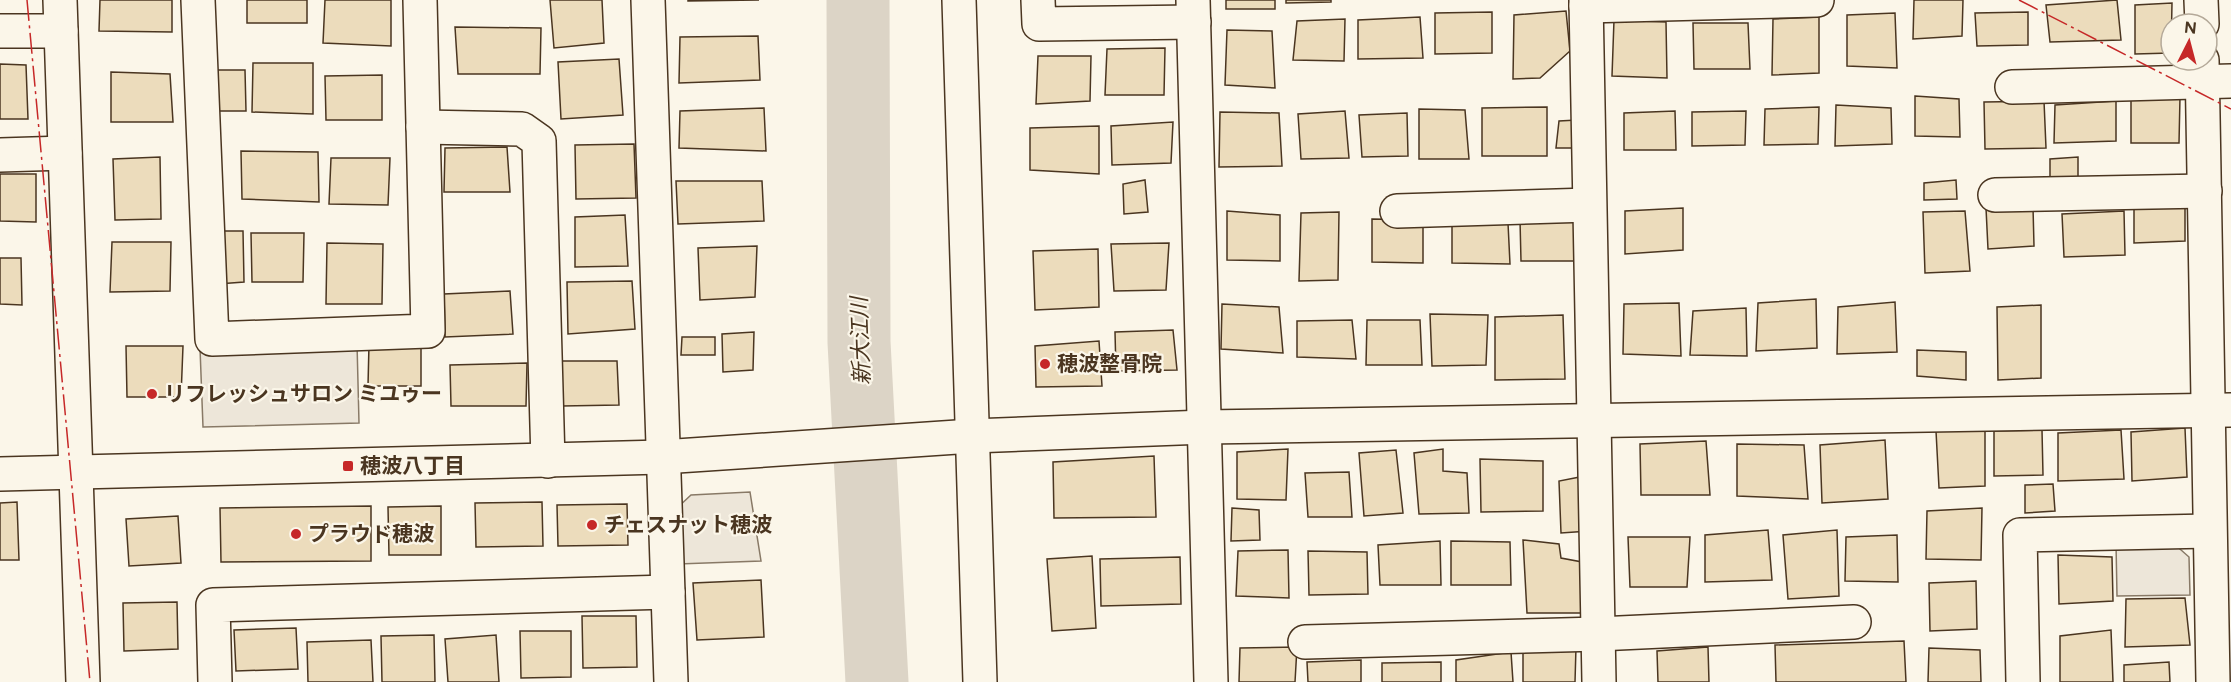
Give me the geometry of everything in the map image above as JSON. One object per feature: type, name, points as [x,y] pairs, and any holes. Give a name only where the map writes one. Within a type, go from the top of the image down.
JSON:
[{"type":"street","points":[[198,0],[212,339],[428,331],[420,0]]},
{"type":"street","points":[[648,0],[671,682]]},
{"type":"street","points":[[959,0],[980,682]]},
{"type":"street","points":[[1038,0],[1039,24],[1194,11],[1211,682]]},
{"type":"street","points":[[1599,682],[1586,3],[1817,0]]},
{"type":"street","points":[[0,31],[61,15],[83,682]]},
{"type":"street","points":[[2012,87],[2212,74],[2205,191],[2219,410],[2210,531],[2221,619],[2213,682]]},
{"type":"street","points":[[423,127],[522,129],[539,141],[548,461]]},
{"type":"street","points":[[0,155],[64,153]]},
{"type":"street","points":[[1995,195],[2205,191]]},
{"type":"street","points":[[1397,211],[1589,205]]},
{"type":"street","points":[[0,474],[662,457],[972,436],[1205,427],[2219,410]]},
{"type":"street","points":[[2023,682],[2020,535],[2210,531]]},
{"type":"street","points":[[215,682],[213,605],[668,592]]},
{"type":"street","points":[[1305,642],[1598,634],[1854,621]]},
{"type":"shaded area","points":[[357,343],[359,423],[203,427],[200,348]]},
{"type":"shaded area","points":[[750,492],[761,561],[678,564],[676,509],[691,495]]},
{"type":"shaded area","points":[[2172,542],[2189,557],[2190,595],[2117,596],[2116,543]]},
{"type":"building","points":[[100,0],[172,0],[172,32],[99,31]]},
{"type":"building","points":[[247,0],[307,0],[307,23],[247,23]]},
{"type":"building","points":[[325,0],[391,0],[391,46],[323,43]]},
{"type":"building","points":[[550,0],[602,0],[604,43],[554,48]]},
{"type":"building","points":[[688,0],[759,0],[688,1]]},
{"type":"building","points":[[1226,0],[1275,0],[1275,9],[1226,9]]},
{"type":"building","points":[[1286,0],[1331,0],[1331,2],[1286,3]]},
{"type":"building","points":[[1914,0],[1963,0],[1962,36],[1913,39]]},
{"type":"building","points":[[2117,0],[2121,40],[2050,42],[2046,5]]},
{"type":"building","points":[[2172,3],[2172,12],[2159,12],[2159,53],[2135,54],[2135,5]]},
{"type":"building","points":[[1566,11],[1570,51],[1540,78],[1513,79],[1514,15]]},
{"type":"building","points":[[1492,12],[1492,53],[1435,54],[1435,13]]},
{"type":"building","points":[[2028,12],[2028,45],[1977,46],[1975,13]]},
{"type":"building","points":[[1895,13],[1897,68],[1847,66],[1847,15]]},
{"type":"building","points":[[1420,17],[1423,58],[1358,59],[1358,20]]},
{"type":"building","points":[[1819,17],[1819,73],[1772,75],[1773,19]]},
{"type":"building","points":[[1345,19],[1344,61],[1293,60],[1297,21]]},
{"type":"building","points":[[1614,20],[1666,22],[1667,78],[1612,76]]},
{"type":"building","points":[[1693,23],[1748,23],[1750,69],[1694,69]]},
{"type":"building","points":[[455,27],[541,28],[540,74],[458,74]]},
{"type":"building","points":[[1227,30],[1272,31],[1275,88],[1225,85]]},
{"type":"building","points":[[758,36],[760,80],[679,83],[680,37]]},
{"type":"building","points":[[1165,48],[1164,95],[1105,95],[1107,49]]},
{"type":"building","points":[[1038,56],[1091,56],[1090,101],[1036,104]]},
{"type":"building","points":[[619,59],[623,115],[561,119],[558,62]]},
{"type":"building","points":[[253,63],[313,63],[313,114],[252,112]]},
{"type":"building","points":[[0,64],[26,65],[28,119],[0,119]]},
{"type":"building","points":[[211,70],[245,70],[246,111],[213,111]]},
{"type":"building","points":[[111,72],[170,74],[173,122],[111,122]]},
{"type":"building","points":[[382,75],[382,120],[326,120],[325,76]]},
{"type":"building","points":[[1915,96],[1959,99],[1960,137],[1915,136]]},
{"type":"building","points":[[2180,97],[2179,143],[2131,143],[2131,99]]},
{"type":"building","points":[[2044,101],[2046,148],[1985,149],[1984,102]]},
{"type":"building","points":[[2116,101],[2116,141],[2054,143],[2055,105]]},
{"type":"building","points":[[1836,105],[1891,108],[1892,144],[1835,146]]},
{"type":"building","points":[[1547,107],[1547,156],[1482,156],[1482,108]]},
{"type":"building","points":[[1819,107],[1818,144],[1764,145],[1765,109]]},
{"type":"building","points":[[764,108],[766,151],[679,148],[680,111]]},
{"type":"building","points":[[1419,109],[1465,110],[1469,159],[1419,159]]},
{"type":"building","points":[[1345,111],[1349,158],[1301,159],[1298,114]]},
{"type":"building","points":[[1675,111],[1676,150],[1624,150],[1624,113]]},
{"type":"building","points":[[1746,111],[1745,145],[1692,146],[1692,112]]},
{"type":"building","points":[[1220,112],[1279,113],[1282,166],[1219,167]]},
{"type":"building","points":[[1407,113],[1408,156],[1362,157],[1359,115]]},
{"type":"building","points":[[1577,120],[1577,148],[1556,148],[1559,121]]},
{"type":"building","points":[[1173,122],[1171,163],[1112,165],[1111,126]]},
{"type":"building","points":[[1099,126],[1099,174],[1030,170],[1030,128]]},
{"type":"building","points":[[634,144],[636,198],[576,199],[575,145]]},
{"type":"building","points":[[507,147],[510,192],[444,192],[445,148]]},
{"type":"building","points":[[241,151],[318,152],[319,202],[242,199]]},
{"type":"building","points":[[160,157],[161,219],[115,220],[113,159]]},
{"type":"building","points":[[2078,157],[2078,182],[2050,182],[2050,159]]},
{"type":"building","points":[[331,158],[390,158],[388,205],[329,204]]},
{"type":"building","points":[[0,174],[36,174],[36,222],[0,221]]},
{"type":"building","points":[[1145,180],[1148,212],[1124,214],[1123,184]]},
{"type":"building","points":[[1956,180],[1957,199],[1924,200],[1924,183]]},
{"type":"building","points":[[676,181],[762,181],[764,221],[678,224]]},
{"type":"building","points":[[2134,204],[2185,204],[2185,241],[2134,243]]},
{"type":"building","points":[[2033,207],[2034,246],[1988,249],[1986,208]]},
{"type":"building","points":[[1683,208],[1683,250],[1625,254],[1625,211]]},
{"type":"building","points":[[1227,211],[1280,215],[1280,261],[1227,260]]},
{"type":"building","points":[[1965,211],[1970,271],[1925,273],[1923,212]]},
{"type":"building","points":[[2124,211],[2125,255],[2064,257],[2062,214]]},
{"type":"building","points":[[1339,212],[1338,280],[1299,281],[1301,213]]},
{"type":"building","points":[[625,215],[628,266],[575,267],[575,217]]},
{"type":"building","points":[[1579,218],[1581,261],[1521,261],[1520,220]]},
{"type":"building","points":[[1372,219],[1423,220],[1423,263],[1372,262]]},
{"type":"building","points":[[1508,223],[1510,264],[1452,263],[1452,224]]},
{"type":"building","points":[[217,231],[243,231],[244,282],[218,284]]},
{"type":"building","points":[[251,233],[304,233],[303,282],[252,282]]},
{"type":"building","points":[[112,242],[171,242],[170,291],[110,292]]},
{"type":"building","points":[[327,243],[383,244],[382,304],[326,304]]},
{"type":"building","points":[[1169,243],[1166,290],[1114,291],[1111,244]]},
{"type":"building","points":[[757,246],[755,297],[700,300],[698,248]]},
{"type":"building","points":[[1098,249],[1099,307],[1035,310],[1033,251]]},
{"type":"building","points":[[0,258],[21,258],[22,305],[0,304]]},
{"type":"building","points":[[632,281],[635,329],[568,334],[567,282]]},
{"type":"building","points":[[510,291],[513,334],[445,337],[444,294]]},
{"type":"building","points":[[1816,299],[1817,348],[1756,351],[1758,303]]},
{"type":"building","points":[[1895,302],[1897,352],[1837,354],[1838,307]]},
{"type":"building","points":[[1679,303],[1681,356],[1623,354],[1624,304]]},
{"type":"building","points":[[1222,304],[1279,307],[1283,353],[1221,349]]},
{"type":"building","points":[[2041,305],[2041,378],[1998,380],[1997,307]]},
{"type":"building","points":[[1746,308],[1747,356],[1690,355],[1693,311]]},
{"type":"building","points":[[1430,314],[1488,315],[1486,365],[1432,366]]},
{"type":"building","points":[[1563,315],[1565,379],[1495,380],[1495,317]]},
{"type":"building","points":[[1352,320],[1356,359],[1297,357],[1297,321]]},
{"type":"building","points":[[1367,320],[1420,320],[1422,365],[1366,365]]},
{"type":"building","points":[[1173,330],[1177,370],[1116,371],[1115,332]]},
{"type":"building","points":[[754,332],[753,370],[723,372],[722,334]]},
{"type":"building","points":[[682,337],[715,337],[715,355],[681,355]]},
{"type":"building","points":[[1099,341],[1102,386],[1036,387],[1035,346]]},
{"type":"building","points":[[369,344],[421,346],[421,386],[368,386]]},
{"type":"building","points":[[126,346],[183,346],[181,397],[127,397]]},
{"type":"building","points":[[1917,350],[1966,352],[1966,380],[1917,376]]},
{"type":"building","points":[[561,361],[617,361],[619,405],[562,406]]},
{"type":"building","points":[[527,363],[526,406],[451,406],[450,365]]},
{"type":"building","points":[[1985,427],[1985,486],[1939,488],[1936,431]]},
{"type":"building","points":[[2185,428],[2187,477],[2132,481],[2131,432]]},
{"type":"building","points":[[2042,430],[2043,475],[1994,476],[1994,431]]},
{"type":"building","points":[[2121,430],[2124,479],[2058,481],[2058,433]]},
{"type":"building","points":[[1885,440],[1888,499],[1822,503],[1820,445]]},
{"type":"building","points":[[1706,441],[1710,495],[1641,495],[1640,444]]},
{"type":"building","points":[[1737,444],[1804,445],[1808,499],[1737,496]]},
{"type":"building","points":[[1288,449],[1286,500],[1237,499],[1237,452]]},
{"type":"building","points":[[1443,449],[1443,471],[1467,473],[1469,513],[1419,514],[1414,453]]},
{"type":"building","points":[[1396,450],[1403,513],[1364,516],[1359,453]]},
{"type":"building","points":[[1154,456],[1156,517],[1054,518],[1053,462]]},
{"type":"building","points":[[1480,459],[1543,461],[1543,511],[1481,512]]},
{"type":"building","points":[[1349,472],[1352,517],[1308,517],[1305,473]]},
{"type":"building","points":[[1585,476],[1589,531],[1561,533],[1559,481]]},
{"type":"building","points":[[2053,484],[2055,511],[2025,513],[2025,485]]},
{"type":"building","points":[[17,502],[19,560],[0,560],[0,503]]},
{"type":"building","points":[[542,502],[543,546],[476,547],[475,503]]},
{"type":"building","name":"チェスナット穂波","points":[[627,504],[628,545],[558,546],[557,505]]},
{"type":"building","name":"プラウド穂波","points":[[371,506],[371,561],[221,562],[220,508]]},
{"type":"building","points":[[441,506],[441,555],[389,555],[388,507]]},
{"type":"building","points":[[1232,508],[1259,510],[1260,540],[1231,541]]},
{"type":"building","points":[[1982,508],[1981,560],[1926,559],[1927,511]]},
{"type":"building","points":[[178,516],[181,563],[129,566],[126,519]]},
{"type":"building","points":[[1768,530],[1772,580],[1705,582],[1705,535]]},
{"type":"building","points":[[1837,530],[1839,596],[1788,599],[1783,535]]},
{"type":"building","points":[[1897,535],[1898,582],[1845,581],[1846,537]]},
{"type":"building","points":[[1628,537],[1690,537],[1687,587],[1630,587]]},
{"type":"building","points":[[1523,540],[1559,544],[1561,558],[1582,562],[1590,613],[1527,613]]},
{"type":"building","points":[[1440,541],[1441,585],[1380,585],[1378,545]]},
{"type":"building","points":[[1451,541],[1510,542],[1511,585],[1451,585]]},
{"type":"building","points":[[1288,550],[1289,598],[1236,596],[1238,551]]},
{"type":"building","points":[[1308,551],[1367,552],[1368,594],[1309,595]]},
{"type":"building","points":[[2058,555],[2112,557],[2113,601],[2059,604]]},
{"type":"building","points":[[1092,556],[1096,628],[1052,631],[1047,559]]},
{"type":"building","points":[[1180,557],[1181,604],[1101,606],[1100,559]]},
{"type":"building","points":[[761,580],[764,637],[697,640],[693,583]]},
{"type":"building","points":[[1976,581],[1977,629],[1930,631],[1929,583]]},
{"type":"building","points":[[2185,598],[2190,645],[2125,647],[2126,599]]},
{"type":"building","points":[[177,602],[178,649],[124,651],[123,603]]},
{"type":"building","points":[[582,616],[636,616],[637,667],[583,668]]},
{"type":"building","points":[[296,628],[298,669],[236,671],[234,630]]},
{"type":"building","points":[[2111,630],[2113,682],[2060,682],[2060,636]]},
{"type":"building","points":[[520,631],[571,631],[571,677],[521,678]]},
{"type":"building","points":[[434,635],[435,682],[382,682],[381,636]]},
{"type":"building","points":[[496,635],[499,682],[448,682],[445,639]]},
{"type":"building","points":[[371,640],[373,682],[308,682],[307,642]]},
{"type":"building","points":[[1904,641],[1906,682],[1776,682],[1775,645]]},
{"type":"building","points":[[1297,647],[1295,682],[1239,682],[1240,648]]},
{"type":"building","points":[[1576,647],[1575,682],[1523,682],[1523,650]]},
{"type":"building","points":[[1708,647],[1709,682],[1658,682],[1657,651]]},
{"type":"building","points":[[1929,648],[1980,650],[1981,682],[1928,682]]},
{"type":"building","points":[[1511,652],[1513,682],[1456,682],[1456,660]]},
{"type":"building","points":[[1361,660],[1361,682],[1308,682],[1307,662]]},
{"type":"building","points":[[1441,662],[1441,682],[1382,682],[1382,663]]},
{"type":"building","points":[[2169,662],[2170,682],[2124,682],[2124,665]]},
{"type":"waterway","name":"新大江川","points":[[858,0],[859,342],[877,682]]},
{"type":"power","points":[[27,0],[90,682]]},
{"type":"power","points":[[2019,0],[2231,109]]},
{"type":"place","name":"穂波整骨院","points":[[1045,364]]},
{"type":"place","name":"リフレッシュサロン ミユゥー","points":[[152,394]]},
{"type":"place","name":"穂波八丁目","points":[[348,466]]},
{"type":"place","name":"チェスナット穂波","points":[[592,525]]},
{"type":"place","name":"プラウド穂波","points":[[296,534]]}]
